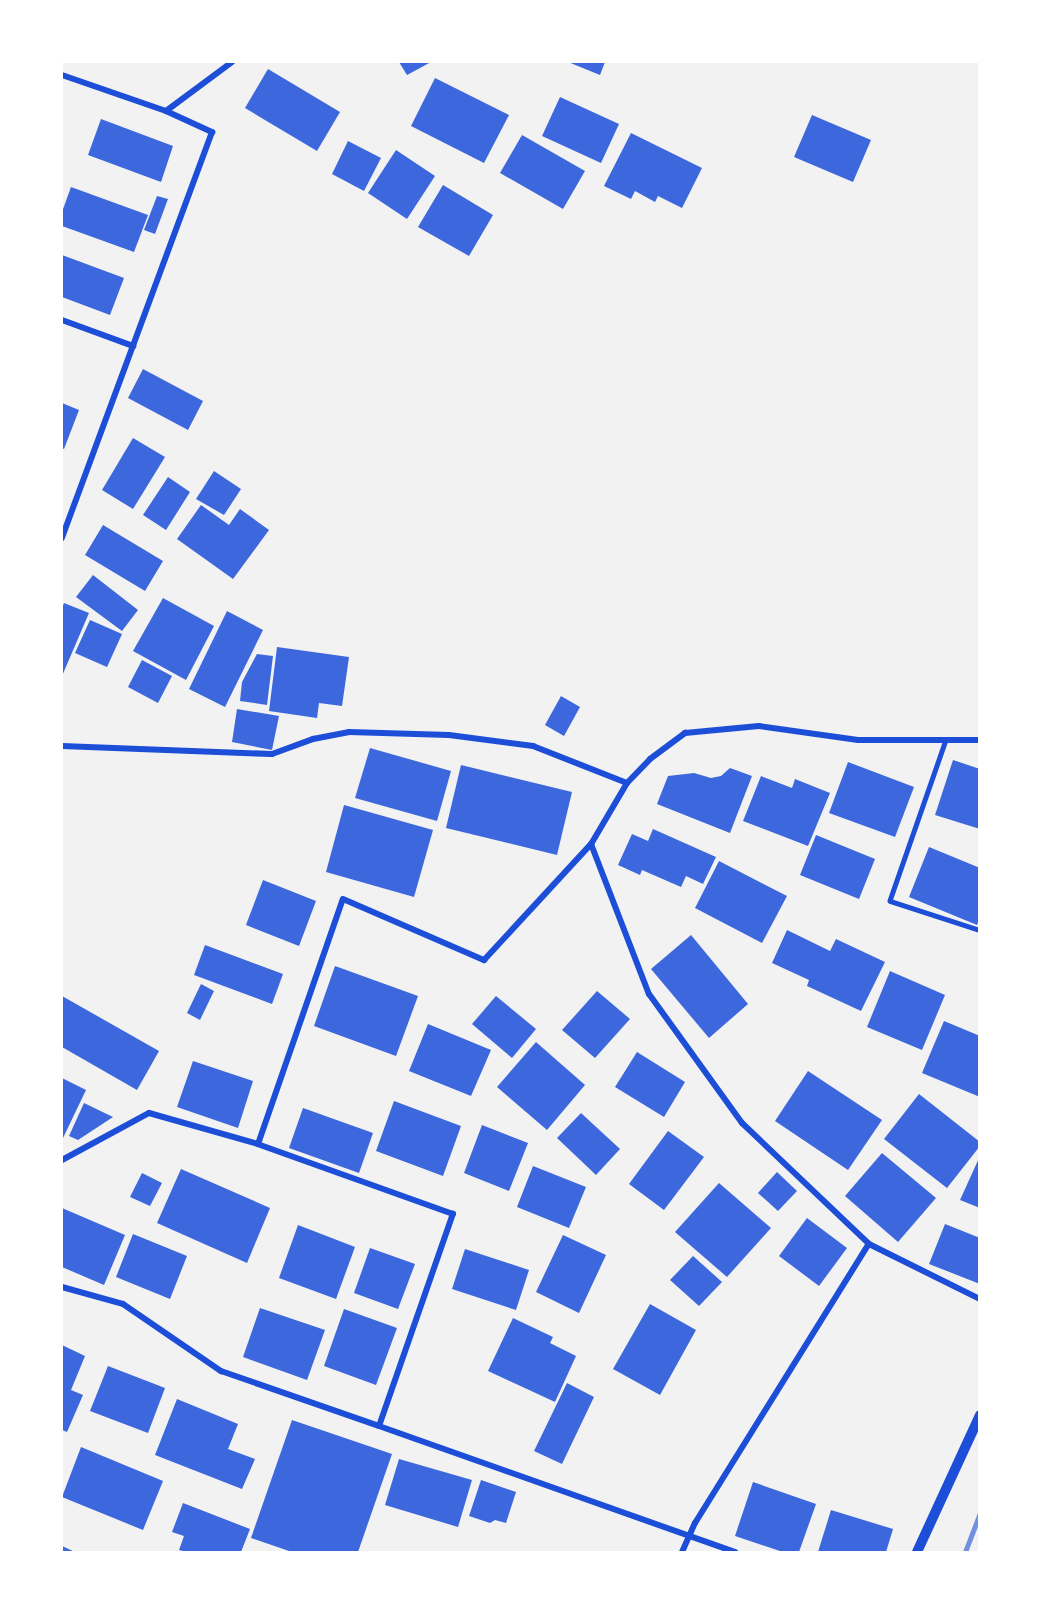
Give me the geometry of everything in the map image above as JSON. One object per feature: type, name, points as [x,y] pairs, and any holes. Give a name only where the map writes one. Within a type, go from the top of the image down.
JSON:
[{"type":"street","points":[[166,111],[232,62]]},
{"type":"street","points":[[62,75],[166,111],[212,132],[62,537]]},
{"type":"street","points":[[62,320],[133,346]]},
{"type":"street","points":[[258,1144],[343,899],[484,960],[591,844],[627,783],[650,759],[685,733],[759,726],[858,740],[980,740]]},
{"type":"street","points":[[62,746],[272,754],[313,740],[349,732],[449,735],[533,746],[627,783]]},
{"type":"street","points":[[591,844],[650,994],[742,1123],[869,1244],[980,1299]]},
{"type":"street","points":[[62,1160],[149,1113],[258,1144],[453,1214],[379,1426]]},
{"type":"street","points":[[682,1552],[695,1523],[869,1244]]},
{"type":"street","points":[[62,1287],[123,1304],[221,1371],[735,1552]]},
{"type":"street","points":[[917,1552],[980,1415]]},
{"type":"lane","points":[[946,740],[890,901],[980,930]]},
{"type":"building","points":[[399,62],[431,62],[407,75]]},
{"type":"building","points":[[568,62],[605,62],[600,75]]},
{"type":"building","points":[[268,69],[340,112],[317,151],[245,108]]},
{"type":"building","points":[[435,78],[509,115],[484,163],[411,126]]},
{"type":"building","points":[[560,97],[619,124],[601,163],[542,136]]},
{"type":"building","points":[[812,115],[871,140],[853,182],[794,157]]},
{"type":"building","points":[[101,119],[173,146],[161,182],[88,155]]},
{"type":"building","points":[[631,133],[702,168],[682,208],[658,196],[655,202],[635,191],[631,199],[604,186]]},
{"type":"building","points":[[522,135],[585,171],[563,209],[500,173]]},
{"type":"building","points":[[348,141],[381,158],[364,191],[332,174]]},
{"type":"building","points":[[396,150],[435,176],[407,219],[368,193]]},
{"type":"building","points":[[443,185],[493,215],[469,256],[418,227]]},
{"type":"building","points":[[71,187],[148,215],[134,252],[62,226],[62,212]]},
{"type":"building","points":[[157,196],[168,199],[155,234],[144,230]]},
{"type":"building","points":[[62,255],[124,278],[110,315],[62,297]]},
{"type":"building","points":[[143,369],[203,401],[188,430],[128,398]]},
{"type":"building","points":[[62,403],[79,410],[64,449],[62,448]]},
{"type":"building","points":[[133,438],[165,457],[133,509],[102,490]]},
{"type":"building","points":[[214,471],[241,489],[224,515],[196,499]]},
{"type":"building","points":[[168,477],[190,492],[166,530],[143,515]]},
{"type":"building","points":[[201,505],[229,525],[240,509],[269,530],[233,579],[177,539]]},
{"type":"building","points":[[103,525],[163,561],[145,591],[85,555]]},
{"type":"building","points":[[93,575],[138,610],[122,631],[76,597]]},
{"type":"building","points":[[163,598],[214,626],[186,680],[133,651]]},
{"type":"building","points":[[64,603],[89,613],[62,676],[62,608]]},
{"type":"building","points":[[227,611],[263,630],[225,707],[189,689]]},
{"type":"building","points":[[90,620],[122,634],[107,667],[75,653]]},
{"type":"building","points":[[277,647],[349,657],[342,706],[319,703],[317,718],[269,711]]},
{"type":"building","points":[[257,654],[273,656],[267,705],[240,701],[242,682]]},
{"type":"building","points":[[142,660],[172,676],[158,703],[128,687]]},
{"type":"building","points":[[561,696],[580,707],[564,736],[545,725]]},
{"type":"building","points":[[237,709],[279,716],[272,750],[232,742]]},
{"type":"building","points":[[370,748],[451,771],[437,821],[355,798]]},
{"type":"building","points":[[953,760],[980,769],[980,829],[935,815]]},
{"type":"building","points":[[848,762],[914,787],[895,837],[829,813]]},
{"type":"building","points":[[461,765],[572,792],[557,855],[446,828]]},
{"type":"building","points":[[730,768],[752,776],[730,833],[657,804],[668,776],[694,773],[711,778],[721,776]]},
{"type":"building","points":[[761,776],[792,788],[795,779],[830,793],[808,846],[743,821]]},
{"type":"building","points":[[344,805],[433,830],[414,897],[326,872]]},
{"type":"building","points":[[653,829],[716,857],[703,884],[686,876],[681,887],[642,870],[640,875],[618,865],[632,834],[648,841]]},
{"type":"building","points":[[816,835],[875,859],[859,899],[800,875]]},
{"type":"building","points":[[929,847],[980,868],[980,918],[977,925],[909,897]]},
{"type":"building","points":[[719,861],[787,896],[762,943],[695,908]]},
{"type":"building","points":[[263,880],[316,901],[299,946],[246,925]]},
{"type":"building","points":[[787,930],[830,951],[836,939],[885,962],[861,1011],[807,986],[809,980],[772,963]]},
{"type":"building","points":[[691,935],[748,1004],[709,1038],[651,969]]},
{"type":"building","points":[[205,945],[283,974],[272,1004],[194,975]]},
{"type":"building","points":[[335,966],[418,996],[396,1056],[314,1026]]},
{"type":"building","points":[[890,971],[945,995],[922,1050],[867,1027]]},
{"type":"building","points":[[201,984],[214,991],[200,1020],[187,1013]]},
{"type":"building","points":[[597,991],[630,1019],[595,1058],[562,1030]]},
{"type":"building","points":[[62,996],[159,1051],[137,1090],[62,1047]]},
{"type":"building","points":[[496,996],[536,1029],[512,1058],[472,1024]]},
{"type":"building","points":[[944,1021],[980,1036],[980,1097],[922,1073]]},
{"type":"building","points":[[428,1024],[491,1050],[471,1096],[409,1071]]},
{"type":"building","points":[[536,1042],[585,1085],[547,1130],[497,1087]]},
{"type":"building","points":[[637,1052],[685,1082],[664,1117],[615,1087]]},
{"type":"building","points":[[193,1061],[253,1081],[238,1128],[177,1107]]},
{"type":"building","points":[[808,1071],[882,1120],[848,1170],[775,1121]]},
{"type":"building","points":[[62,1078],[86,1090],[63,1138],[62,1137]]},
{"type":"building","points":[[919,1094],[980,1142],[980,1146],[947,1188],[884,1139]]},
{"type":"building","points":[[394,1101],[461,1126],[443,1176],[376,1151]]},
{"type":"building","points":[[84,1103],[113,1117],[78,1140],[69,1136]]},
{"type":"building","points":[[303,1108],[373,1133],[359,1173],[289,1148]]},
{"type":"building","points":[[581,1113],[620,1149],[596,1175],[557,1138]]},
{"type":"building","points":[[482,1125],[528,1143],[509,1191],[464,1173]]},
{"type":"building","points":[[668,1131],[704,1157],[664,1210],[629,1184]]},
{"type":"building","points":[[882,1153],[936,1198],[898,1242],[845,1196]]},
{"type":"building","points":[[980,1156],[980,1208],[960,1200]]},
{"type":"building","points":[[533,1166],[586,1187],[569,1228],[517,1207]]},
{"type":"building","points":[[181,1169],[270,1208],[247,1263],[157,1223]]},
{"type":"building","points":[[777,1172],[797,1191],[778,1211],[758,1193]]},
{"type":"building","points":[[142,1173],[162,1183],[150,1206],[130,1197]]},
{"type":"building","points":[[719,1183],[771,1228],[727,1277],[675,1232]]},
{"type":"building","points":[[62,1208],[125,1235],[104,1285],[62,1267]]},
{"type":"building","points":[[807,1218],[847,1248],[819,1286],[779,1256]]},
{"type":"building","points":[[945,1224],[980,1238],[980,1284],[929,1264]]},
{"type":"building","points":[[298,1225],[355,1247],[336,1299],[279,1278]]},
{"type":"building","points":[[133,1234],[187,1256],[170,1299],[116,1277]]},
{"type":"building","points":[[563,1235],[606,1255],[579,1313],[536,1292]]},
{"type":"building","points":[[370,1248],[415,1264],[398,1309],[354,1293]]},
{"type":"building","points":[[465,1249],[529,1270],[516,1310],[452,1289]]},
{"type":"building","points":[[693,1256],[722,1282],[699,1306],[670,1280]]},
{"type":"building","points":[[650,1304],[696,1330],[660,1395],[613,1369]]},
{"type":"building","points":[[260,1308],[325,1330],[307,1380],[243,1357]]},
{"type":"building","points":[[344,1309],[397,1328],[376,1385],[324,1366]]},
{"type":"building","points":[[513,1318],[553,1337],[550,1343],[576,1356],[555,1402],[488,1371]]},
{"type":"building","points":[[62,1345],[85,1356],[71,1390],[83,1395],[67,1432],[62,1430]]},
{"type":"building","points":[[108,1366],[165,1388],[148,1433],[90,1411]]},
{"type":"building","points":[[567,1383],[594,1397],[562,1464],[534,1451]]},
{"type":"building","points":[[177,1399],[238,1424],[228,1449],[255,1459],[242,1489],[155,1455]]},
{"type":"building","points":[[292,1420],[392,1454],[358,1552],[292,1552],[251,1538]]},
{"type":"building","points":[[81,1447],[163,1481],[143,1530],[62,1497]]},
{"type":"building","points":[[399,1459],[472,1480],[458,1527],[385,1505]]},
{"type":"building","points":[[481,1480],[516,1492],[506,1523],[495,1520],[490,1523],[469,1516]]},
{"type":"building","points":[[753,1482],[816,1504],[799,1552],[783,1552],[735,1536]]},
{"type":"building","points":[[183,1503],[250,1529],[241,1552],[179,1550],[184,1536],[172,1532]]},
{"type":"building","points":[[831,1510],[893,1529],[886,1552],[818,1552]]},
{"type":"building","points":[[62,1546],[75,1552],[62,1552]]},
{"type":"railway","points":[[965,1552],[980,1513]]}]
